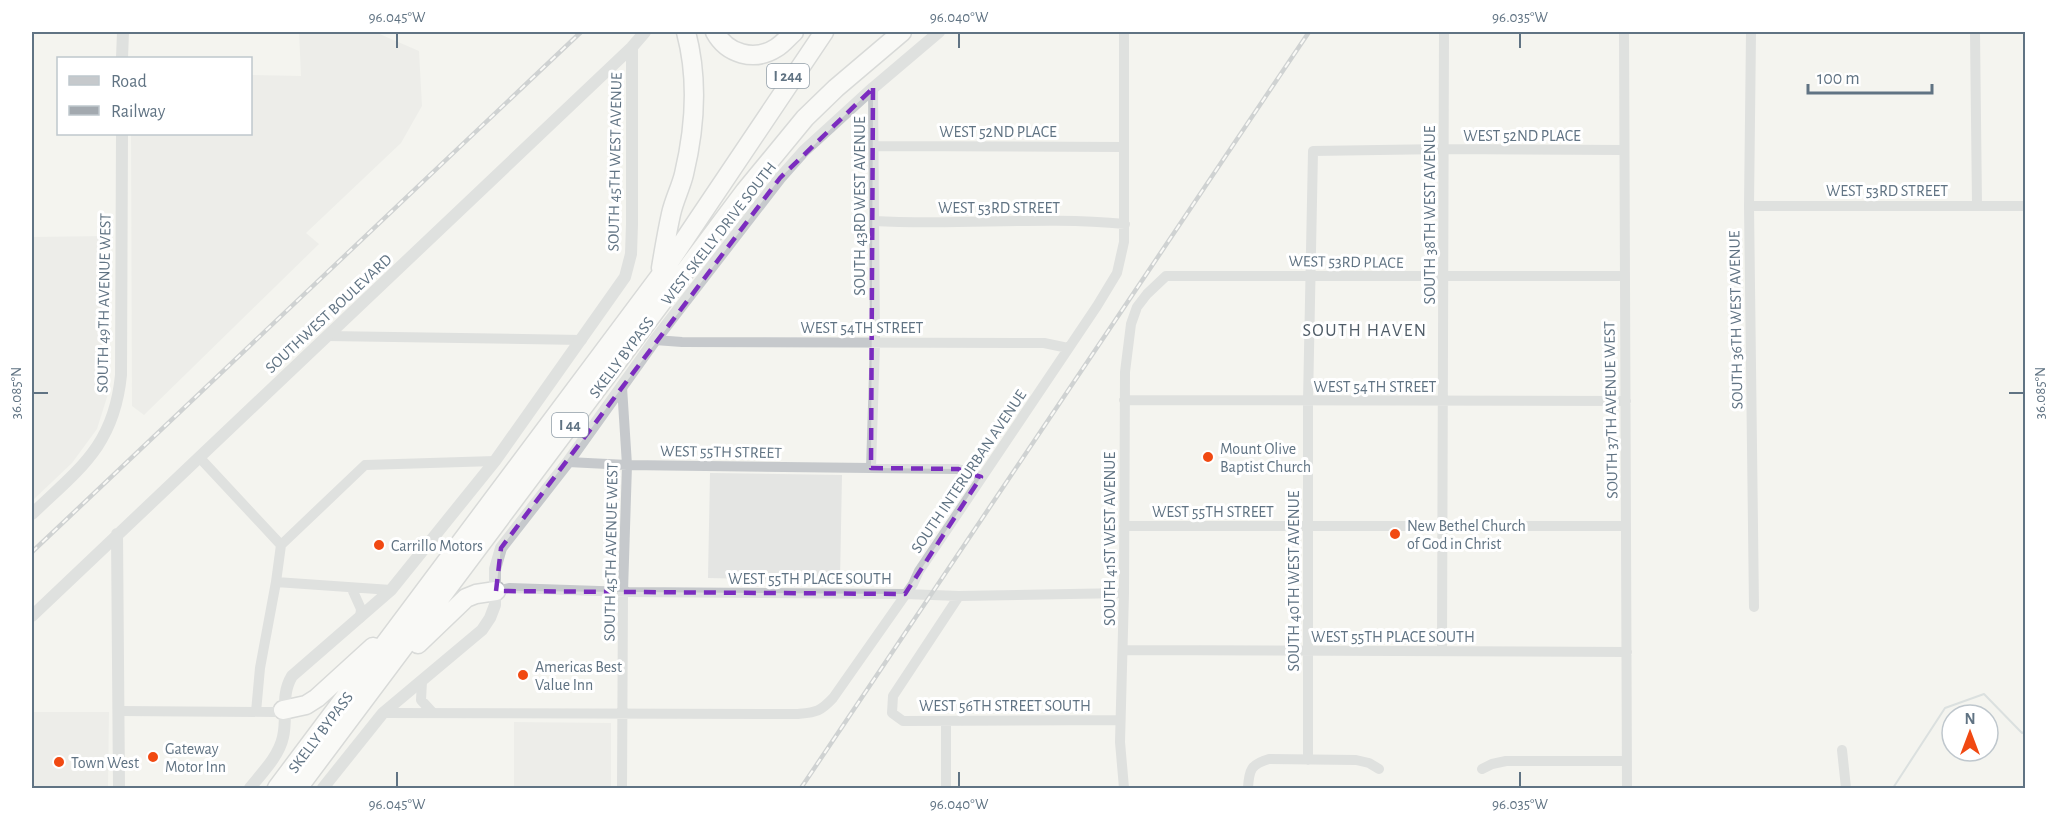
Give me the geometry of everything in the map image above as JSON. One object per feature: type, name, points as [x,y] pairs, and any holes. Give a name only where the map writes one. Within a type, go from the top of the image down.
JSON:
[{"type":"highway","points":[[660,276],[672,212],[684,175],[690,137],[693,101],[691,63],[686,32]]},
{"type":"highway","points":[[715,32],[723,43],[736,52],[761,55],[776,48],[794,32]]},
{"type":"highway","name":"I 244","points":[[764,120],[813,32]]},
{"type":"highway","name":"SKELLY BYPASS","points":[[277,789],[660,276],[824,32]]},
{"type":"highway","name":"SKELLY BYPASS","points":[[298,789],[745,191],[805,118],[898,33]]},
{"type":"highway","points":[[378,682],[466,598],[496,591]]},
{"type":"highway","points":[[283,710],[306,705],[317,698],[400,624]]},
{"type":"street","points":[[122,57],[123,32]]},
{"type":"street","name":"SOUTHWEST BOULEVARD","points":[[32,615],[632,47],[645,32]]},
{"type":"street","name":"WEST SKELLY DRIVE SOUTH","points":[[323,789],[383,713],[482,630],[490,618],[496,591],[495,569],[501,548],[568,462],[655,340],[780,178],[804,151],[939,32]]},
{"type":"street","points":[[1124,32],[1125,224]]},
{"type":"street","name":"SOUTH 38TH WEST AVENUE","points":[[1442,651],[1444,32]]},
{"type":"street","name":"SOUTH 37TH AVENUE WEST","points":[[1624,32],[1623,276],[1626,401],[1627,789]]},
{"type":"street","name":"SOUTH 36TH WEST AVENUE","points":[[1751,32],[1749,206],[1754,608]]},
{"type":"street","points":[[1975,32],[1977,205]]},
{"type":"street","name":"SOUTH 45TH WEST AVENUE","points":[[582,340],[625,277],[631,254],[632,47]]},
{"type":"street","name":"SOUTH 43RD WEST AVENUE","points":[[871,468],[875,342],[873,88]]},
{"type":"street","name":"SOUTH 49TH AVENUE WEST","points":[[32,514],[91,456],[108,430],[116,409],[121,375],[122,135]]},
{"type":"street","name":"WEST 52ND PLACE","points":[[874,146],[1123,147]]},
{"type":"street","name":"WEST 52ND PLACE","points":[[1313,151],[1624,150]]},
{"type":"street","name":"SOUTH 40TH WEST AVENUE","points":[[1308,760],[1309,275],[1313,151]]},
{"type":"street","name":"WEST 53RD STREET","points":[[1749,206],[2025,206]]},
{"type":"street","name":"WEST 53RD STREET","points":[[874,221],[1125,224]]},
{"type":"street","name":"SOUTH INTERURBAN AVENUE","points":[[623,714],[798,714],[818,712],[833,698],[1097,306],[1117,273],[1122,254],[1125,224]]},
{"type":"street","name":"WEST 53RD PLACE","points":[[1147,294],[1166,276],[1623,276]]},
{"type":"street","name":"SOUTH 41ST WEST AVENUE","points":[[1124,789],[1121,772],[1120,720],[1124,593],[1125,372],[1131,324],[1137,307],[1147,294]]},
{"type":"street","points":[[327,336],[582,340]]},
{"type":"street","points":[[250,789],[278,752],[282,742],[283,710],[292,676],[391,590],[495,461],[582,340]]},
{"type":"street","name":"WEST 54TH STREET","points":[[655,340],[1044,343],[1068,348]]},
{"type":"street","name":"SOUTH 45TH AVENUE WEST","points":[[622,387],[627,465],[623,591],[622,789]]},
{"type":"street","name":"WEST 54TH STREET","points":[[1124,400],[1626,401]]},
{"type":"street","points":[[199,457],[281,545]]},
{"type":"street","points":[[256,712],[260,668],[281,545],[365,465],[495,461]]},
{"type":"street","name":"WEST 55TH STREET","points":[[568,462],[958,470],[971,471],[981,477]]},
{"type":"street","name":"WEST 55TH STREET","points":[[1124,526],[1626,526]]},
{"type":"street","points":[[117,534],[119,789]]},
{"type":"street","points":[[276,582],[391,590]]},
{"type":"street","name":"WEST 55TH PLACE SOUTH","points":[[496,591],[510,588],[959,596],[1124,593]]},
{"type":"street","points":[[352,589],[361,609],[360,618]]},
{"type":"street","name":"WEST 56TH STREET SOUTH","points":[[959,596],[893,696],[892,713],[903,721],[1120,720]]},
{"type":"street","name":"WEST 55TH PLACE SOUTH","points":[[1123,650],[1627,652]]},
{"type":"street","points":[[422,681],[421,700],[432,713]]},
{"type":"street","points":[[120,711],[256,712],[283,710]]},
{"type":"street","points":[[383,713],[623,714]]},
{"type":"street","points":[[946,721],[946,789]]},
{"type":"street","points":[[1842,750],[1846,789]]},
{"type":"street","points":[[1248,789],[1251,770],[1256,763],[1269,759],[1356,760],[1369,763],[1379,769]]},
{"type":"street","points":[[1482,769],[1506,761],[1627,761]]},
{"type":"highlighted area","points":[[873,88],[871,468],[958,469],[981,477],[905,594],[496,591],[501,548],[780,178]]},
{"type":"shaded area","points":[[299,32],[375,32],[419,51],[422,106],[401,143],[306,233],[319,244],[144,415],[132,406],[131,135],[252,135],[252,75],[301,76]]},
{"type":"shaded area","points":[[105,236],[108,394],[97,429],[72,463],[32,501],[32,237]]},
{"type":"shaded area","points":[[710,473],[842,475],[840,581],[708,578]]},
{"type":"shaded area","points":[[32,712],[109,712],[108,788],[32,788]]},
{"type":"shaded area","points":[[514,722],[611,723],[611,788],[514,788]]},
{"type":"waterway","points":[[1893,788],[1945,708],[1984,694],[2022,733],[2026,731]]},
{"type":"railway","points":[[32,552],[581,32]]},
{"type":"railway","points":[[801,788],[1309,32]]},
{"type":"place","name":"Mount Olive Baptist Church","points":[[1208,457]]},
{"type":"place","name":"New Bethel Church of God in Christ","points":[[1395,534]]},
{"type":"place","name":"Carrillo Motors","points":[[379,545]]},
{"type":"place","name":"Americas Best Value Inn","points":[[523,675]]},
{"type":"place","name":"Gateway Motor Inn","points":[[153,757]]},
{"type":"place","name":"Town West","points":[[59,762]]},
{"type":"district","name":"SOUTH HAVEN","points":[[1365,330]]}]
